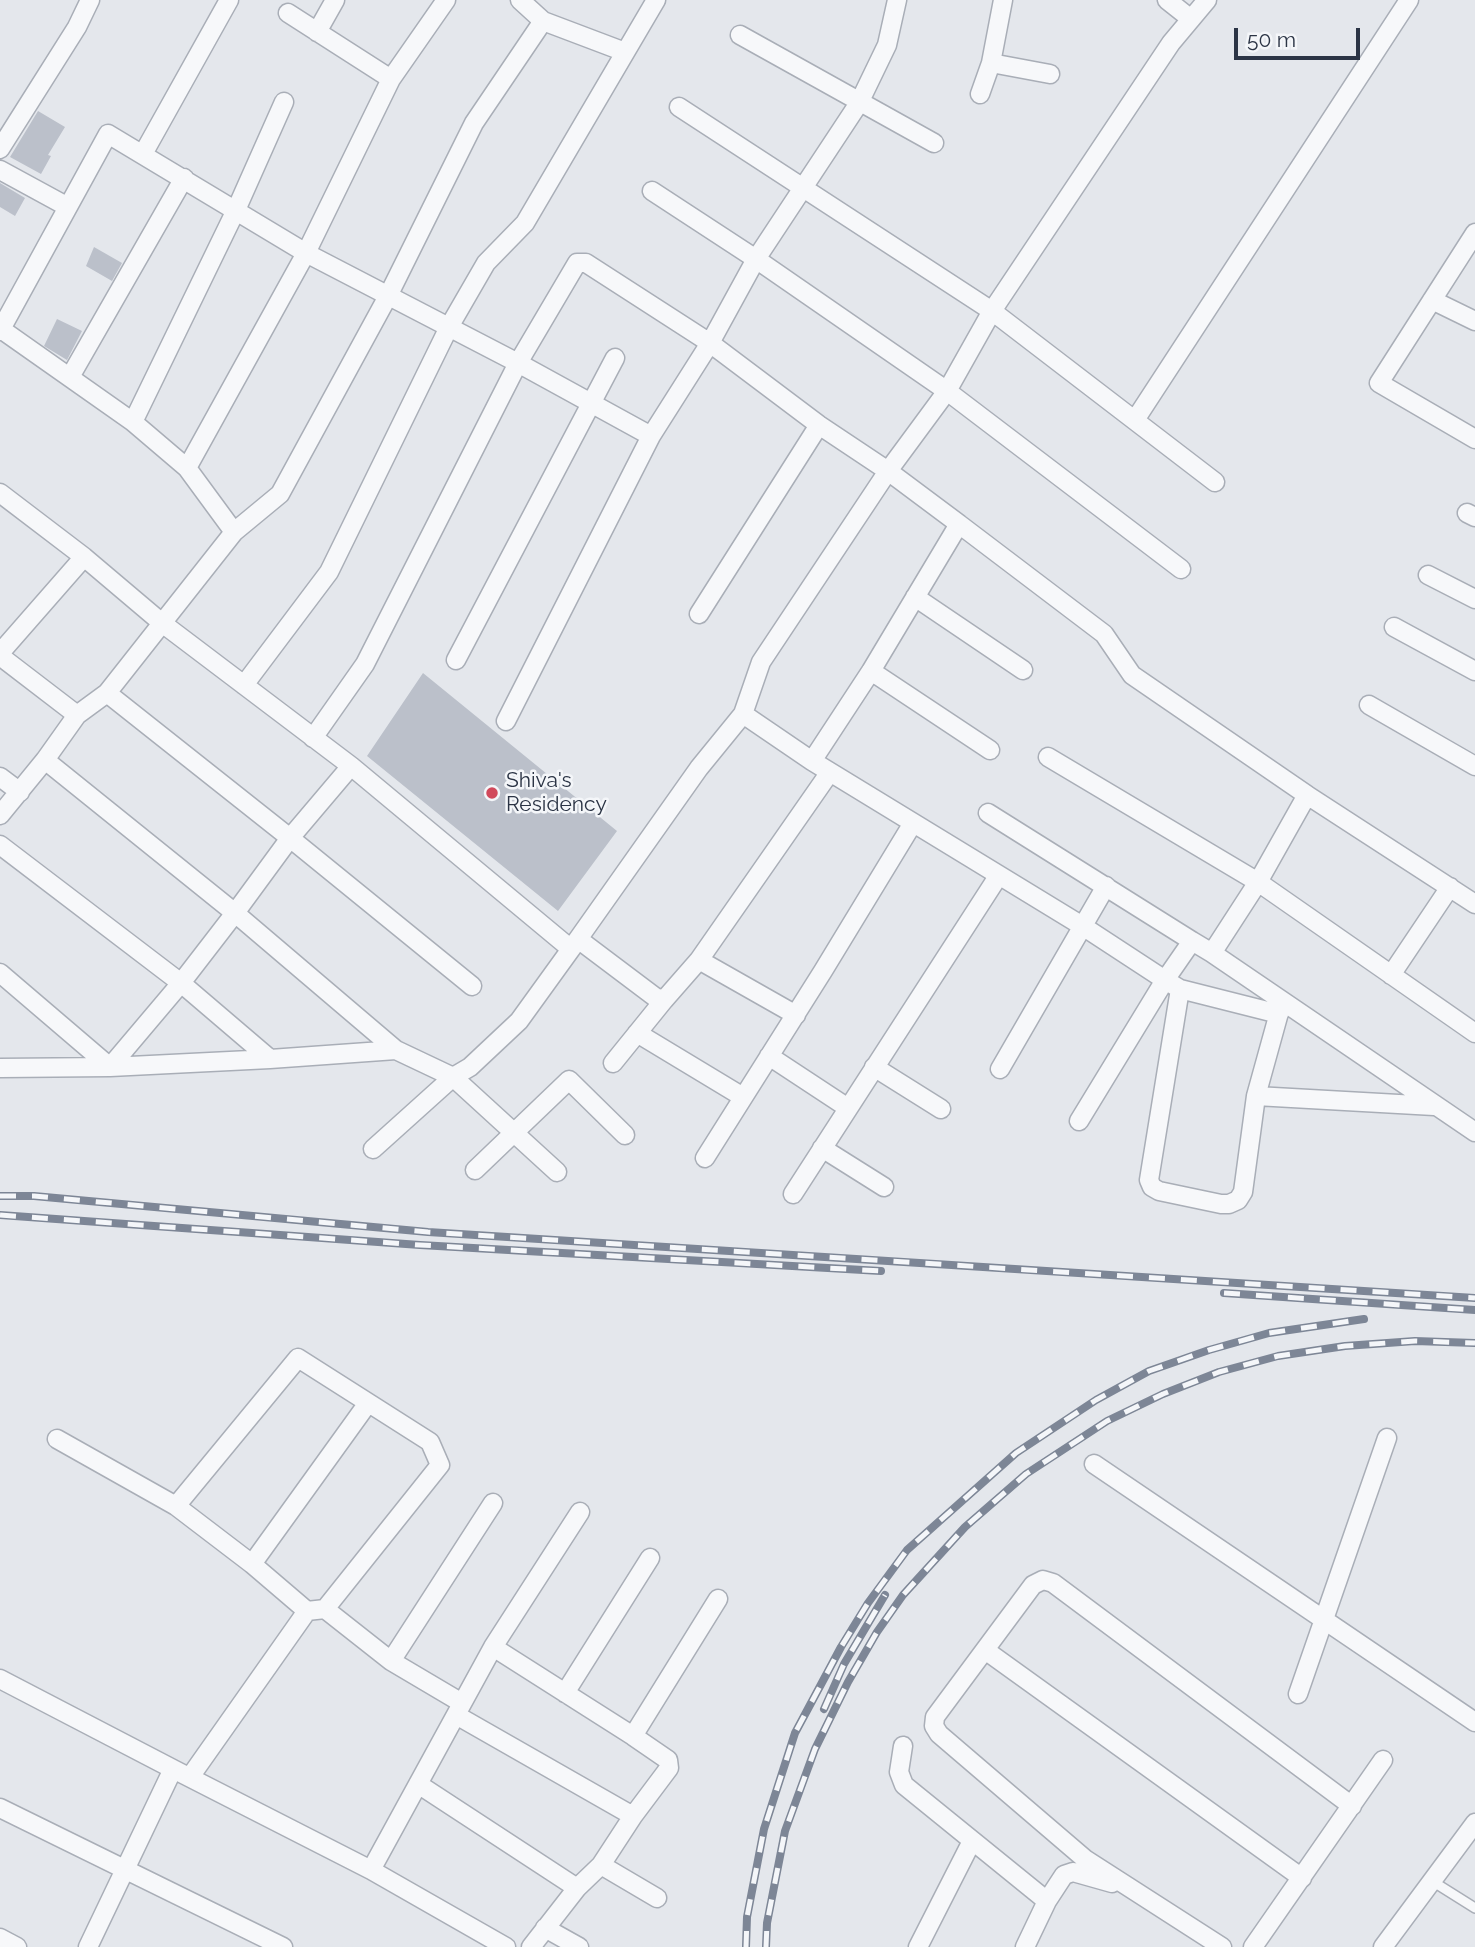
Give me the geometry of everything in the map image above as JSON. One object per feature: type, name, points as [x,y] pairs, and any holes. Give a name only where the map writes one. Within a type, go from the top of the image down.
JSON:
[{"type":"street","points":[[0,149],[77,27],[90,0]]},
{"type":"street","points":[[143,154],[229,0]]},
{"type":"street","points":[[317,32],[335,0]]},
{"type":"street","points":[[187,468],[306,253],[391,79],[446,0]]},
{"type":"street","points":[[520,0],[543,21],[625,52]]},
{"type":"street","points":[[244,685],[329,572],[449,327],[486,263],[525,223],[656,0]]},
{"type":"street","points":[[506,722],[652,436],[710,343],[756,259],[859,103],[887,45],[897,0]]},
{"type":"street","points":[[980,94],[991,63],[1003,0]]},
{"type":"street","points":[[1167,0],[1191,19]]},
{"type":"street","points":[[373,1150],[519,1021],[699,768],[743,714],[761,662],[888,471],[947,391],[992,311],[1171,43],[1207,0]]},
{"type":"street","points":[[1135,421],[1409,0]]},
{"type":"street","points":[[288,13],[391,79]]},
{"type":"street","points":[[0,815],[78,715],[107,693],[234,532],[280,494],[388,296],[474,123],[543,21]]},
{"type":"street","points":[[740,34],[934,143]]},
{"type":"street","points":[[991,63],[1051,74]]},
{"type":"street","points":[[133,422],[236,210],[284,102]]},
{"type":"street","points":[[679,107],[992,311],[1215,482]]},
{"type":"street","points":[[234,532],[187,468],[133,422],[1,330],[108,134],[306,253],[652,436]]},
{"type":"street","points":[[0,170],[68,207]]},
{"type":"street","points":[[70,377],[184,178]]},
{"type":"street","points":[[652,191],[947,391],[1181,569]]},
{"type":"street","points":[[1475,233],[1379,383],[1475,439]]},
{"type":"street","points":[[313,738],[365,664],[518,363],[577,262],[586,263],[710,343],[819,425],[888,471],[959,524],[1104,634],[1132,676],[1307,795],[1475,904]]},
{"type":"street","points":[[1432,300],[1475,321]]},
{"type":"street","points":[[456,660],[615,358]]},
{"type":"street","points":[[699,614],[819,425]]},
{"type":"street","points":[[0,493],[84,557],[162,623],[351,766],[574,944],[655,997],[664,1000]]},
{"type":"street","points":[[812,761],[871,671],[959,524]]},
{"type":"street","points":[[78,715],[0,654],[84,557]]},
{"type":"street","points":[[1428,575],[1475,599]]},
{"type":"street","points":[[915,597],[1023,670]]},
{"type":"street","points":[[1394,627],[1475,671]]},
{"type":"street","points":[[871,671],[990,750]]},
{"type":"street","points":[[107,693],[472,986]]},
{"type":"street","points":[[1369,705],[1475,766]]},
{"type":"street","points":[[743,714],[812,761],[1084,927],[1172,985],[1280,1008]]},
{"type":"street","points":[[1048,757],[1258,882],[1475,1033]]},
{"type":"street","points":[[45,760],[235,913],[396,1050],[453,1077],[557,1172]]},
{"type":"street","points":[[110,1067],[181,983],[290,838],[351,766]]},
{"type":"street","points":[[613,1063],[699,960],[830,772]]},
{"type":"street","points":[[0,777],[20,792]]},
{"type":"street","points":[[1212,953],[1258,882],[1307,795]]},
{"type":"street","points":[[988,813],[1212,953],[1280,1008],[1475,1132]]},
{"type":"street","points":[[705,1158],[913,823]]},
{"type":"street","points":[[0,845],[181,983],[270,1059]]},
{"type":"street","points":[[793,1194],[999,875]]},
{"type":"street","points":[[1000,1069],[1106,886]]},
{"type":"street","points":[[1391,975],[1450,887]]},
{"type":"street","points":[[1079,1121],[1172,985],[1192,941]]},
{"type":"street","points":[[699,960],[796,1015]]},
{"type":"street","points":[[0,973],[110,1067]]},
{"type":"street","points":[[1172,985],[1149,1180],[1159,1191],[1221,1204],[1238,1200],[1243,1192],[1256,1096],[1280,1008]]},
{"type":"street","points":[[638,1033],[743,1097]]},
{"type":"street","points":[[0,1068],[110,1067],[396,1050]]},
{"type":"street","points":[[769,1056],[848,1108]]},
{"type":"street","points":[[874,1067],[940,1109]]},
{"type":"street","points":[[475,1170],[569,1080],[625,1135]]},
{"type":"street","points":[[1256,1096],[1436,1107]]},
{"type":"street","points":[[822,1148],[884,1187]]},
{"type":"street","points":[[176,1506],[298,1358],[430,1443],[440,1465],[325,1609]]},
{"type":"street","points":[[251,1563],[368,1403]]},
{"type":"street","points":[[1298,1694],[1387,1438]]},
{"type":"street","points":[[57,1439],[176,1506],[251,1563],[307,1611],[325,1609],[391,1661],[459,1709],[633,1816]]},
{"type":"street","points":[[1094,1464],[1475,1722]]},
{"type":"street","points":[[391,1661],[493,1503]]},
{"type":"street","points":[[371,1870],[493,1647],[580,1512]]},
{"type":"street","points":[[565,1693],[650,1558]]},
{"type":"street","points":[[1222,1947],[1085,1859],[933,1726],[935,1717],[1033,1585],[1043,1580],[1053,1583],[1352,1805]]},
{"type":"street","points":[[633,1736],[718,1599]]},
{"type":"street","points":[[190,1777],[307,1611]]},
{"type":"street","points":[[493,1647],[668,1760],[669,1768],[601,1865],[577,1888],[531,1947]]},
{"type":"street","points":[[985,1650],[1302,1878]]},
{"type":"street","points":[[0,1679],[371,1870],[506,1947]]},
{"type":"street","points":[[903,1746],[899,1772],[904,1785],[1047,1901]]},
{"type":"street","points":[[1253,1947],[1383,1760]]},
{"type":"street","points":[[88,1947],[173,1769]]},
{"type":"street","points":[[418,1784],[577,1888]]},
{"type":"street","points":[[0,1808],[283,1947]]},
{"type":"street","points":[[1383,1947],[1475,1823]]},
{"type":"street","points":[[918,1947],[972,1842]]},
{"type":"street","points":[[601,1865],[657,1898]]},
{"type":"street","points":[[1025,1947],[1047,1901],[1060,1879],[1068,1872],[1125,1886]]},
{"type":"street","points":[[545,1928],[579,1947]]},
{"type":"street","points":[[0,1938],[17,1947]]},
{"type":"lane","points":[[1432,1881],[1475,1908]]},
{"type":"building","points":[[38,111],[65,127],[48,155],[51,156],[41,174],[10,157]]},
{"type":"building","points":[[0,183],[25,198],[15,216],[0,207]]},
{"type":"building","points":[[94,247],[122,263],[112,281],[86,266]]},
{"type":"building","points":[[57,319],[82,331],[67,360],[44,346]]},
{"type":"building","name":"Shiva's Residency","points":[[423,673],[617,831],[558,911],[367,756]]},
{"type":"railway","points":[[0,1196],[34,1196],[428,1232],[1475,1298]]},
{"type":"railway","points":[[0,1215],[420,1245],[881,1271]]},
{"type":"railway","points":[[1224,1293],[1475,1310]]},
{"type":"railway","points":[[746,1947],[747,1917],[764,1829],[795,1733],[841,1647],[868,1603],[907,1550],[1016,1453],[1096,1400],[1149,1371],[1269,1333],[1364,1319]]},
{"type":"railway","points":[[766,1947],[767,1923],[785,1831],[815,1749],[848,1682],[877,1632],[903,1595],[965,1527],[1026,1474],[1107,1421],[1163,1394],[1219,1372],[1278,1356],[1345,1346],[1415,1341],[1475,1343]]},
{"type":"railway","points":[[824,1709],[844,1664],[885,1595]]},
{"type":"place","name":"Shiva's Residency","points":[[492,793]]}]
